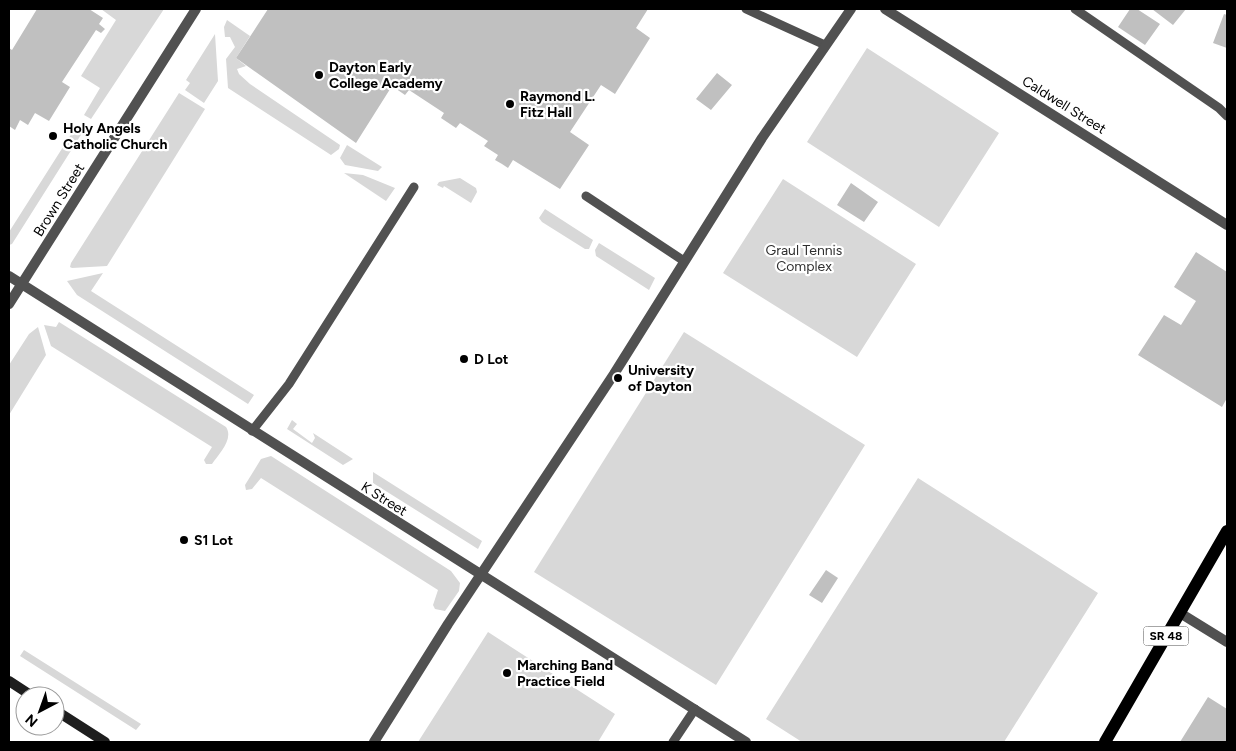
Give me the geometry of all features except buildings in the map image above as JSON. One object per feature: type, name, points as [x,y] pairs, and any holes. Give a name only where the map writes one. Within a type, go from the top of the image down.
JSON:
[{"type":"main road","name":"SR 48","points":[[1105,742],[1227,531]]},
{"type":"main road","points":[[65,717],[98,740]]},
{"type":"street","name":"Brown Street","points":[[9,304],[196,9]]},
{"type":"street","points":[[374,742],[611,379],[684,260],[825,45],[851,9]]},
{"type":"street","name":"Caldwell Street","points":[[886,9],[1227,225]]},
{"type":"street","name":"K Street","points":[[9,276],[481,577],[746,742]]},
{"type":"street","points":[[1180,613],[1227,642]]},
{"type":"lane","points":[[746,9],[825,45]]},
{"type":"lane","points":[[1075,9],[1220,108],[1227,116]]},
{"type":"lane","points":[[252,431],[289,384],[414,187]]},
{"type":"lane","points":[[586,196],[684,260]]},
{"type":"lane","points":[[673,742],[695,709]]},
{"type":"green space","points":[[101,9],[164,9],[91,119],[84,115],[100,88],[81,76],[116,20]]},
{"type":"green space","points":[[227,20],[250,36],[236,58],[246,66],[237,69],[239,74],[250,84],[340,145],[339,149],[331,155],[228,88],[226,59],[235,47],[230,37],[225,37],[224,27]]},
{"type":"green space","points":[[215,34],[218,81],[204,103],[185,90],[190,83],[186,80]]},
{"type":"green space","points":[[867,48],[999,133],[939,227],[807,142]]},
{"type":"green space","points":[[179,93],[205,109],[107,266],[70,267],[71,263]]},
{"type":"green space","points":[[77,125],[84,130],[12,244],[9,245],[9,232]]},
{"type":"green space","points":[[347,145],[382,167],[378,171],[345,165],[340,158]]},
{"type":"green space","points":[[344,173],[363,175],[395,188],[386,201]]},
{"type":"green space","points":[[460,178],[476,188],[477,192],[471,203],[444,186],[443,188],[437,185],[439,182]]},
{"type":"green space","name":"Graul Tennis Complex","points":[[783,179],[916,264],[857,357],[723,273]]},
{"type":"green space","points":[[545,209],[593,240],[589,249],[585,249],[542,222],[539,218]]},
{"type":"green space","points":[[599,243],[655,278],[649,290],[596,256],[595,250]]},
{"type":"green space","points":[[103,273],[91,291],[254,395],[248,404],[77,295],[67,281]]},
{"type":"green space","points":[[59,322],[226,427],[228,432],[227,441],[212,464],[206,464],[204,460],[212,447],[51,346],[44,325],[56,327]]},
{"type":"green space","points":[[38,327],[46,355],[9,415],[9,365],[29,334]]},
{"type":"green space","points":[[684,332],[865,445],[716,685],[534,572]]},
{"type":"green space","points":[[292,420],[297,424],[293,429],[312,443],[315,438],[313,433],[353,459],[343,465],[287,429]]},
{"type":"green space","points":[[271,456],[451,571],[460,583],[459,591],[445,611],[435,609],[433,605],[438,590],[261,478],[252,489],[246,490],[245,485],[261,459]]},
{"type":"green space","points":[[373,472],[482,541],[478,549],[373,483]]},
{"type":"green space","points":[[918,478],[1098,593],[1004,742],[802,742],[766,719]]},
{"type":"green space","name":"Marching Band Practice Field","points":[[488,632],[615,714],[598,742],[418,742]]},
{"type":"green space","points":[[24,650],[141,724],[136,730],[20,656]]},
{"type":"place","name":"Dayton Early College Academy","points":[[319,75]]},
{"type":"place","name":"Raymond L. Fitz Hall","points":[[510,104]]},
{"type":"place","name":"Holy Angels Catholic Church","points":[[53,136]]},
{"type":"place","name":"D Lot","points":[[464,359]]},
{"type":"place","name":"University of Dayton","points":[[618,378]]},
{"type":"place","name":"S1 Lot","points":[[184,540]]},
{"type":"place","name":"Marching Band Practice Field","points":[[507,673]]}]
